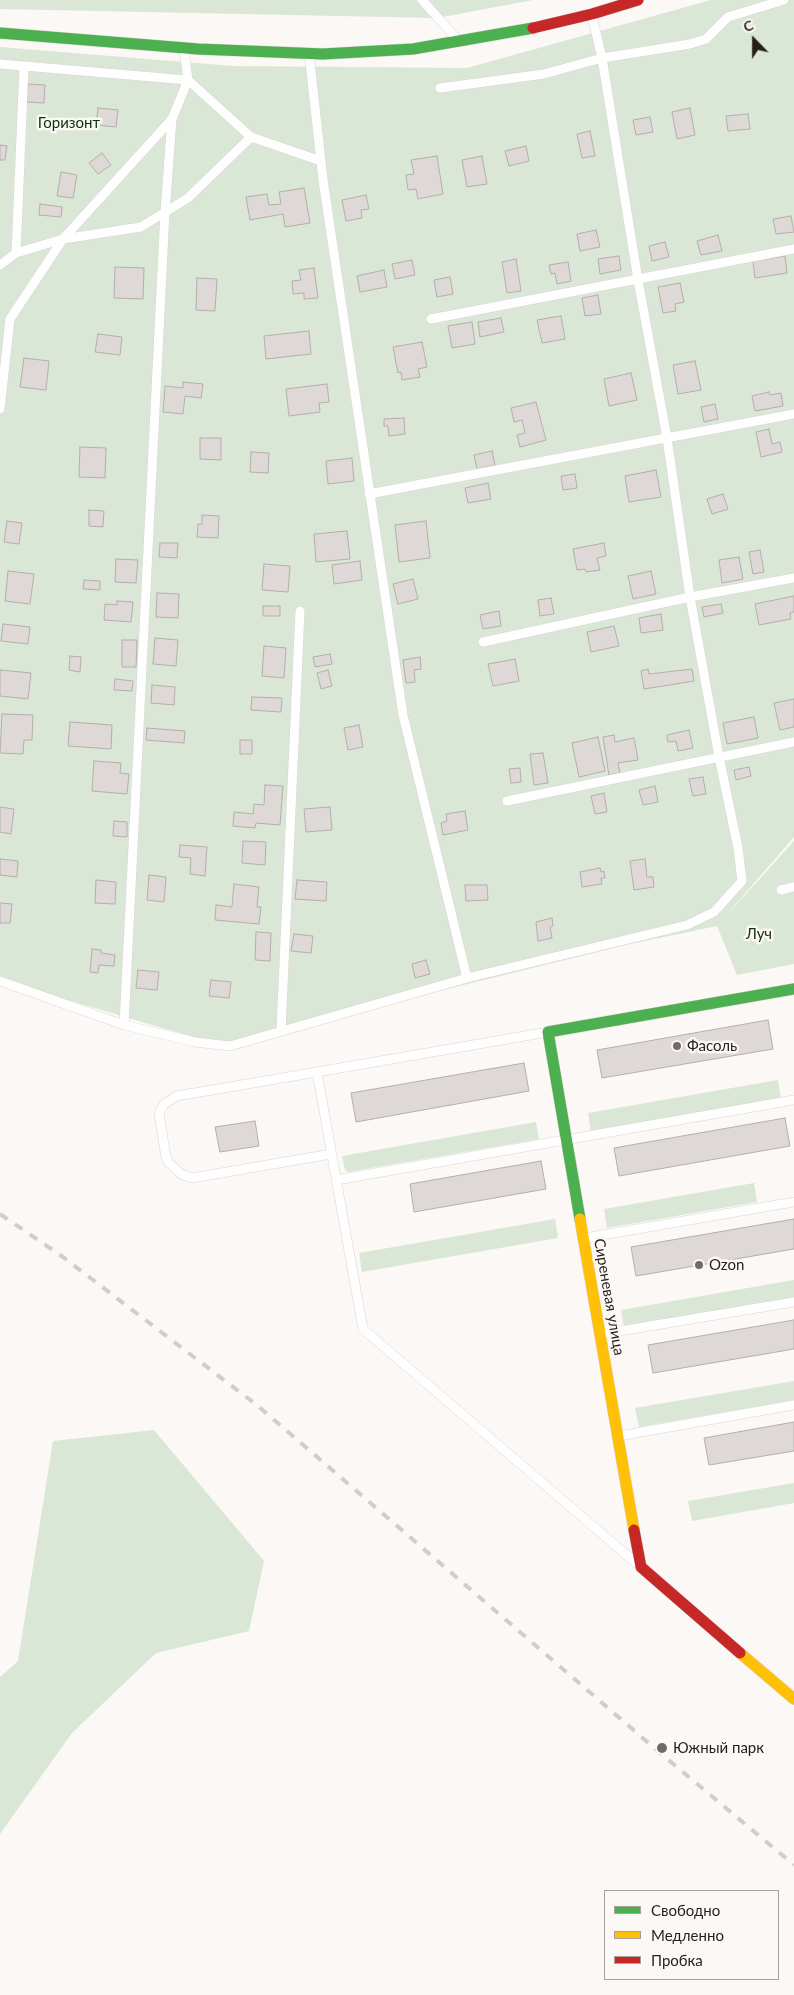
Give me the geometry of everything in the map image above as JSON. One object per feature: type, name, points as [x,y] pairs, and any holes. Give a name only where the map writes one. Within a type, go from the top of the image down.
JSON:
[{"type":"street","points":[[0,33],[183,48],[309,53],[413,49],[520,31],[592,14],[638,0]]},
{"type":"street","points":[[548,1032],[794,989]]},
{"type":"street","name":"Сиреневая улица","points":[[548,1032],[641,1567]]},
{"type":"street","points":[[641,1567],[794,1698]]},
{"type":"lane","points":[[422,0],[460,41]]},
{"type":"lane","points":[[440,88],[544,74],[602,58],[690,44],[706,39],[728,17],[784,0]]},
{"type":"lane","points":[[0,981],[124,1025],[195,1042],[230,1046],[467,978],[687,925],[714,912],[742,880],[738,848],[719,757],[690,597],[667,438],[638,280],[602,58],[592,14]]},
{"type":"lane","points":[[124,1025],[165,212],[172,119],[188,80],[183,48]]},
{"type":"lane","points":[[309,53],[321,161],[403,715],[467,978]]},
{"type":"lane","points":[[0,64],[188,80],[251,137],[321,161]]},
{"type":"lane","points":[[16,253],[24,67]]},
{"type":"lane","points":[[0,409],[10,319],[63,240],[172,119]]},
{"type":"lane","points":[[0,266],[16,253],[63,240],[141,227],[188,198],[251,137]]},
{"type":"lane","points":[[431,319],[794,249]]},
{"type":"lane","points":[[369,494],[794,414]]},
{"type":"lane","points":[[483,642],[690,597],[794,578]]},
{"type":"lane","points":[[282,1030],[300,611]]},
{"type":"lane","points":[[507,801],[794,742]]},
{"type":"lane","points":[[781,890],[794,887]]},
{"type":"lane","points":[[331,1154],[192,1178],[181,1174],[169,1163],[166,1157],[159,1114],[164,1104],[177,1096],[548,1032]]},
{"type":"lane","points":[[317,1072],[363,1329],[641,1567]]},
{"type":"lane","points":[[336,1180],[794,1100]]},
{"type":"lane","points":[[584,1238],[794,1202]]},
{"type":"lane","points":[[600,1334],[794,1302]]},
{"type":"lane","points":[[618,1436],[794,1405]]},
{"type":"green space","points":[[0,0],[533,0],[437,18],[0,9]]},
{"type":"green space","name":"Горизонт","points":[[711,0],[794,0],[794,837],[717,926],[630,944],[220,1045],[0,980],[0,47],[233,66],[467,68]]},
{"type":"green space","name":"Луч","points":[[794,841],[794,964],[737,975],[717,926]]},
{"type":"green space","points":[[778,1080],[781,1099],[591,1132],[588,1113]]},
{"type":"green space","points":[[536,1122],[539,1139],[348,1172],[345,1170],[342,1156]]},
{"type":"green space","points":[[754,1183],[757,1202],[607,1228],[604,1209]]},
{"type":"green space","points":[[555,1219],[558,1238],[362,1272],[359,1253]]},
{"type":"green space","points":[[794,1280],[794,1297],[624,1327],[621,1310]]},
{"type":"green space","points":[[794,1381],[794,1400],[639,1427],[635,1408]]},
{"type":"green space","points":[[154,1430],[264,1561],[249,1631],[156,1653],[72,1733],[0,1834],[0,1677],[18,1661],[53,1441]]},
{"type":"green space","points":[[794,1483],[794,1503],[692,1521],[688,1501]]},
{"type":"building","points":[[28,84],[45,85],[44,103],[27,102]]},
{"type":"building","points":[[98,108],[118,110],[116,127],[96,125]]},
{"type":"building","points":[[690,108],[695,135],[677,139],[672,112]]},
{"type":"building","points":[[748,114],[750,129],[728,131],[726,116]]},
{"type":"building","points":[[650,117],[653,132],[636,135],[633,120]]},
{"type":"building","points":[[590,131],[595,156],[582,158],[577,134]]},
{"type":"building","points":[[0,145],[7,146],[5,160],[0,160]]},
{"type":"building","points":[[526,146],[529,161],[509,166],[505,151]]},
{"type":"building","points":[[102,153],[111,165],[98,174],[89,163]]},
{"type":"building","points":[[437,156],[443,194],[418,199],[416,189],[408,190],[406,175],[414,174],[411,160]]},
{"type":"building","points":[[482,156],[487,184],[467,187],[462,160]]},
{"type":"building","points":[[61,172],[77,175],[73,198],[57,196]]},
{"type":"building","points":[[304,188],[310,223],[285,227],[283,214],[250,220],[246,197],[267,194],[269,205],[281,204],[279,192]]},
{"type":"building","points":[[366,195],[369,209],[361,210],[362,218],[346,221],[342,200]]},
{"type":"building","points":[[40,204],[62,207],[61,217],[39,215]]},
{"type":"building","points":[[791,216],[794,232],[776,234],[773,219]]},
{"type":"building","points":[[596,230],[600,247],[580,251],[577,234]]},
{"type":"building","points":[[718,235],[722,251],[701,255],[697,241]]},
{"type":"building","points":[[665,242],[669,257],[652,261],[649,246]]},
{"type":"building","points":[[619,256],[621,270],[600,274],[598,259]]},
{"type":"building","points":[[785,256],[787,273],[755,278],[753,261]]},
{"type":"building","points":[[516,259],[521,291],[507,293],[502,262]]},
{"type":"building","points":[[412,260],[415,275],[395,279],[392,264]]},
{"type":"building","points":[[568,262],[571,281],[557,284],[555,273],[551,274],[549,265]]},
{"type":"building","points":[[115,267],[144,268],[143,299],[114,298]]},
{"type":"building","points":[[314,268],[318,298],[304,299],[304,293],[293,294],[292,281],[301,280],[299,270]]},
{"type":"building","points":[[384,270],[387,287],[360,292],[357,276]]},
{"type":"building","points":[[450,277],[453,294],[437,297],[434,280]]},
{"type":"building","points":[[197,278],[217,279],[215,311],[196,310]]},
{"type":"building","points":[[680,283],[684,302],[675,304],[676,311],[663,313],[658,287]]},
{"type":"building","points":[[598,295],[601,314],[585,316],[582,298]]},
{"type":"building","points":[[561,316],[565,339],[542,343],[537,320]]},
{"type":"building","points":[[501,318],[504,332],[480,337],[478,322]]},
{"type":"building","points":[[472,322],[475,344],[452,348],[448,326]]},
{"type":"building","points":[[309,331],[311,354],[266,359],[264,336]]},
{"type":"building","points":[[98,334],[122,337],[120,355],[95,352]]},
{"type":"building","points":[[422,342],[427,367],[418,369],[420,377],[402,380],[401,372],[398,373],[393,347]]},
{"type":"building","points":[[24,358],[49,361],[46,390],[20,387]]},
{"type":"building","points":[[695,361],[701,390],[678,394],[673,365]]},
{"type":"building","points":[[631,373],[637,400],[609,406],[604,379]]},
{"type":"building","points":[[183,382],[203,384],[201,398],[185,396],[183,414],[163,412],[165,386],[183,388]]},
{"type":"building","points":[[327,384],[329,402],[319,403],[320,412],[289,416],[286,389]]},
{"type":"building","points":[[769,392],[770,395],[781,393],[783,406],[755,411],[752,396]]},
{"type":"building","points":[[536,402],[546,440],[520,447],[517,435],[525,433],[522,420],[514,422],[511,408]]},
{"type":"building","points":[[715,404],[718,419],[704,422],[701,407]]},
{"type":"building","points":[[404,418],[405,434],[389,436],[388,426],[384,426],[384,419]]},
{"type":"building","points":[[769,429],[772,444],[780,442],[782,452],[761,457],[756,432]]},
{"type":"building","points":[[200,438],[221,438],[221,460],[200,459]]},
{"type":"building","points":[[80,447],[106,448],[105,478],[79,477]]},
{"type":"building","points":[[492,451],[495,465],[477,469],[474,455]]},
{"type":"building","points":[[251,452],[269,453],[268,473],[250,472]]},
{"type":"building","points":[[352,458],[354,481],[328,484],[326,461]]},
{"type":"building","points":[[656,470],[661,497],[629,502],[625,476]]},
{"type":"building","points":[[575,474],[577,488],[563,490],[561,476]]},
{"type":"building","points":[[488,483],[491,499],[468,503],[465,488]]},
{"type":"building","points":[[723,494],[728,509],[712,514],[707,499]]},
{"type":"building","points":[[89,510],[104,511],[103,527],[89,526]]},
{"type":"building","points":[[202,515],[219,516],[218,538],[197,537],[198,524],[202,524]]},
{"type":"building","points":[[7,521],[22,523],[19,544],[4,542]]},
{"type":"building","points":[[426,521],[430,558],[399,562],[395,525]]},
{"type":"building","points":[[347,531],[350,559],[316,562],[314,534]]},
{"type":"building","points":[[160,543],[178,543],[177,558],[159,557]]},
{"type":"building","points":[[604,543],[606,556],[597,558],[600,570],[586,572],[585,569],[577,570],[573,549]]},
{"type":"building","points":[[760,550],[764,572],[753,574],[749,552]]},
{"type":"building","points":[[739,557],[743,579],[722,583],[719,560]]},
{"type":"building","points":[[116,559],[138,560],[136,583],[115,582]]},
{"type":"building","points":[[360,561],[362,580],[334,584],[332,565]]},
{"type":"building","points":[[264,564],[290,566],[288,592],[262,590]]},
{"type":"building","points":[[8,571],[34,574],[30,604],[5,601]]},
{"type":"building","points":[[651,571],[656,594],[633,599],[628,576]]},
{"type":"building","points":[[413,579],[418,599],[398,604],[393,584]]},
{"type":"building","points":[[84,580],[100,581],[100,590],[83,589]]},
{"type":"building","points":[[157,593],[179,594],[178,618],[156,617]]},
{"type":"building","points":[[794,596],[794,612],[790,613],[791,619],[759,625],[755,604]]},
{"type":"building","points":[[551,598],[554,614],[540,616],[538,600]]},
{"type":"building","points":[[117,601],[133,602],[131,622],[104,620],[105,604],[117,605]]},
{"type":"building","points":[[721,604],[723,613],[704,617],[702,607]]},
{"type":"building","points":[[263,606],[280,606],[280,616],[263,616]]},
{"type":"building","points":[[499,611],[501,626],[483,629],[480,615]]},
{"type":"building","points":[[661,614],[663,630],[641,633],[639,618]]},
{"type":"building","points":[[3,624],[30,627],[28,644],[1,641]]},
{"type":"building","points":[[614,626],[619,646],[591,652],[587,632]]},
{"type":"building","points":[[155,638],[178,640],[176,666],[153,664]]},
{"type":"building","points":[[122,640],[137,640],[136,667],[122,667]]},
{"type":"building","points":[[264,646],[286,648],[284,678],[262,676]]},
{"type":"building","points":[[330,654],[332,664],[315,667],[313,657]]},
{"type":"building","points":[[70,656],[81,657],[80,672],[69,670]]},
{"type":"building","points":[[420,657],[421,669],[414,670],[415,682],[406,683],[403,660]]},
{"type":"building","points":[[515,659],[519,681],[493,686],[488,664]]},
{"type":"building","points":[[648,669],[649,674],[692,669],[694,681],[644,689],[641,671]]},
{"type":"building","points":[[0,670],[31,673],[28,699],[0,696]]},
{"type":"building","points":[[328,670],[332,686],[321,689],[317,673]]},
{"type":"building","points":[[115,679],[133,681],[132,691],[114,690]]},
{"type":"building","points":[[152,685],[175,687],[174,705],[151,703]]},
{"type":"building","points":[[252,697],[282,698],[281,712],[251,710]]},
{"type":"building","points":[[794,699],[794,727],[780,730],[774,703]]},
{"type":"building","points":[[2,714],[33,715],[32,740],[24,740],[23,754],[0,753]]},
{"type":"building","points":[[754,717],[758,738],[727,744],[723,723]]},
{"type":"building","points":[[70,722],[112,725],[111,749],[68,746]]},
{"type":"building","points":[[359,725],[363,747],[348,750],[344,728]]},
{"type":"building","points":[[147,728],[185,731],[184,743],[146,740]]},
{"type":"building","points":[[689,730],[693,748],[678,751],[676,741],[668,742],[667,735]]},
{"type":"building","points":[[614,735],[615,742],[634,738],[638,760],[618,763],[620,773],[609,775],[603,737]]},
{"type":"building","points":[[598,737],[605,771],[579,777],[572,743]]},
{"type":"building","points":[[240,740],[252,740],[252,754],[240,754]]},
{"type":"building","points":[[543,753],[548,783],[534,785],[530,754]]},
{"type":"building","points":[[94,761],[121,763],[120,773],[129,774],[127,794],[92,791]]},
{"type":"building","points":[[749,767],[751,776],[736,780],[734,770]]},
{"type":"building","points":[[520,768],[521,782],[511,783],[509,769]]},
{"type":"building","points":[[703,777],[706,794],[693,796],[689,779]]},
{"type":"building","points":[[265,785],[283,786],[280,825],[256,823],[255,828],[233,826],[234,812],[253,814],[254,804],[264,805]]},
{"type":"building","points":[[655,786],[658,802],[643,805],[639,790]]},
{"type":"building","points":[[604,793],[607,812],[595,814],[591,796]]},
{"type":"building","points":[[0,807],[14,809],[11,834],[0,832]]},
{"type":"building","points":[[330,807],[332,830],[306,832],[304,809]]},
{"type":"building","points":[[465,811],[468,830],[443,835],[441,823],[447,821],[446,814]]},
{"type":"building","points":[[114,821],[127,822],[127,837],[113,836]]},
{"type":"building","points":[[243,841],[266,842],[265,865],[242,863]]},
{"type":"building","points":[[180,845],[207,847],[205,876],[190,874],[191,858],[179,857]]},
{"type":"building","points":[[0,859],[18,861],[17,877],[0,875]]},
{"type":"building","points":[[645,859],[647,877],[653,877],[654,887],[634,890],[630,861]]},
{"type":"building","points":[[600,868],[601,872],[604,871],[605,878],[601,878],[602,884],[582,887],[580,872]]},
{"type":"building","points":[[149,875],[166,877],[164,902],[147,900]]},
{"type":"building","points":[[96,880],[116,882],[115,904],[95,903]]},
{"type":"building","points":[[297,880],[327,882],[326,901],[295,899]]},
{"type":"building","points":[[234,884],[259,887],[257,907],[261,907],[259,924],[215,920],[216,905],[232,907]]},
{"type":"building","points":[[465,885],[487,885],[488,900],[466,901]]},
{"type":"building","points":[[0,903],[12,904],[10,923],[0,923]]},
{"type":"building","points":[[552,918],[553,926],[550,927],[552,938],[538,941],[536,922]]},
{"type":"building","points":[[256,932],[271,933],[270,961],[255,960]]},
{"type":"building","points":[[294,934],[313,936],[311,953],[291,951]]},
{"type":"building","points":[[92,949],[101,950],[101,953],[115,955],[114,966],[99,965],[98,973],[90,972]]},
{"type":"building","points":[[426,960],[430,974],[415,978],[412,964]]},
{"type":"building","points":[[138,970],[159,972],[157,990],[136,988]]},
{"type":"building","points":[[211,980],[231,982],[229,998],[209,996]]},
{"type":"building","points":[[768,1020],[773,1049],[602,1078],[597,1050]]},
{"type":"building","points":[[524,1063],[529,1091],[356,1122],[351,1093]]},
{"type":"building","points":[[785,1118],[790,1146],[619,1176],[614,1148]]},
{"type":"building","points":[[255,1121],[259,1146],[220,1152],[215,1127]]},
{"type":"building","points":[[541,1161],[546,1189],[414,1212],[410,1184]]},
{"type":"building","points":[[794,1219],[794,1249],[636,1276],[631,1247]]},
{"type":"building","points":[[794,1320],[794,1349],[653,1373],[648,1345]]},
{"type":"building","points":[[794,1422],[794,1451],[709,1465],[704,1438]]},
{"type":"railway","points":[[0,1214],[63,1257],[258,1406],[659,1752],[794,1865]]},
{"type":"traffic: fast","points":[[0,33],[198,49],[323,54],[413,49],[533,28]]},
{"type":"traffic: fast","points":[[580,1219],[548,1032],[794,989]]},
{"type":"traffic: slow","points":[[580,1219],[634,1530]]},
{"type":"traffic: slow","points":[[740,1653],[794,1699]]},
{"type":"traffic: jam","points":[[533,28],[592,14],[638,0]]},
{"type":"traffic: jam","points":[[634,1530],[641,1567],[740,1653]]},
{"type":"place","name":"Фасоль","points":[[677,1046]]},
{"type":"place","name":"Ozon","points":[[699,1265]]},
{"type":"place","name":"Южный парк","points":[[662,1748]]}]
